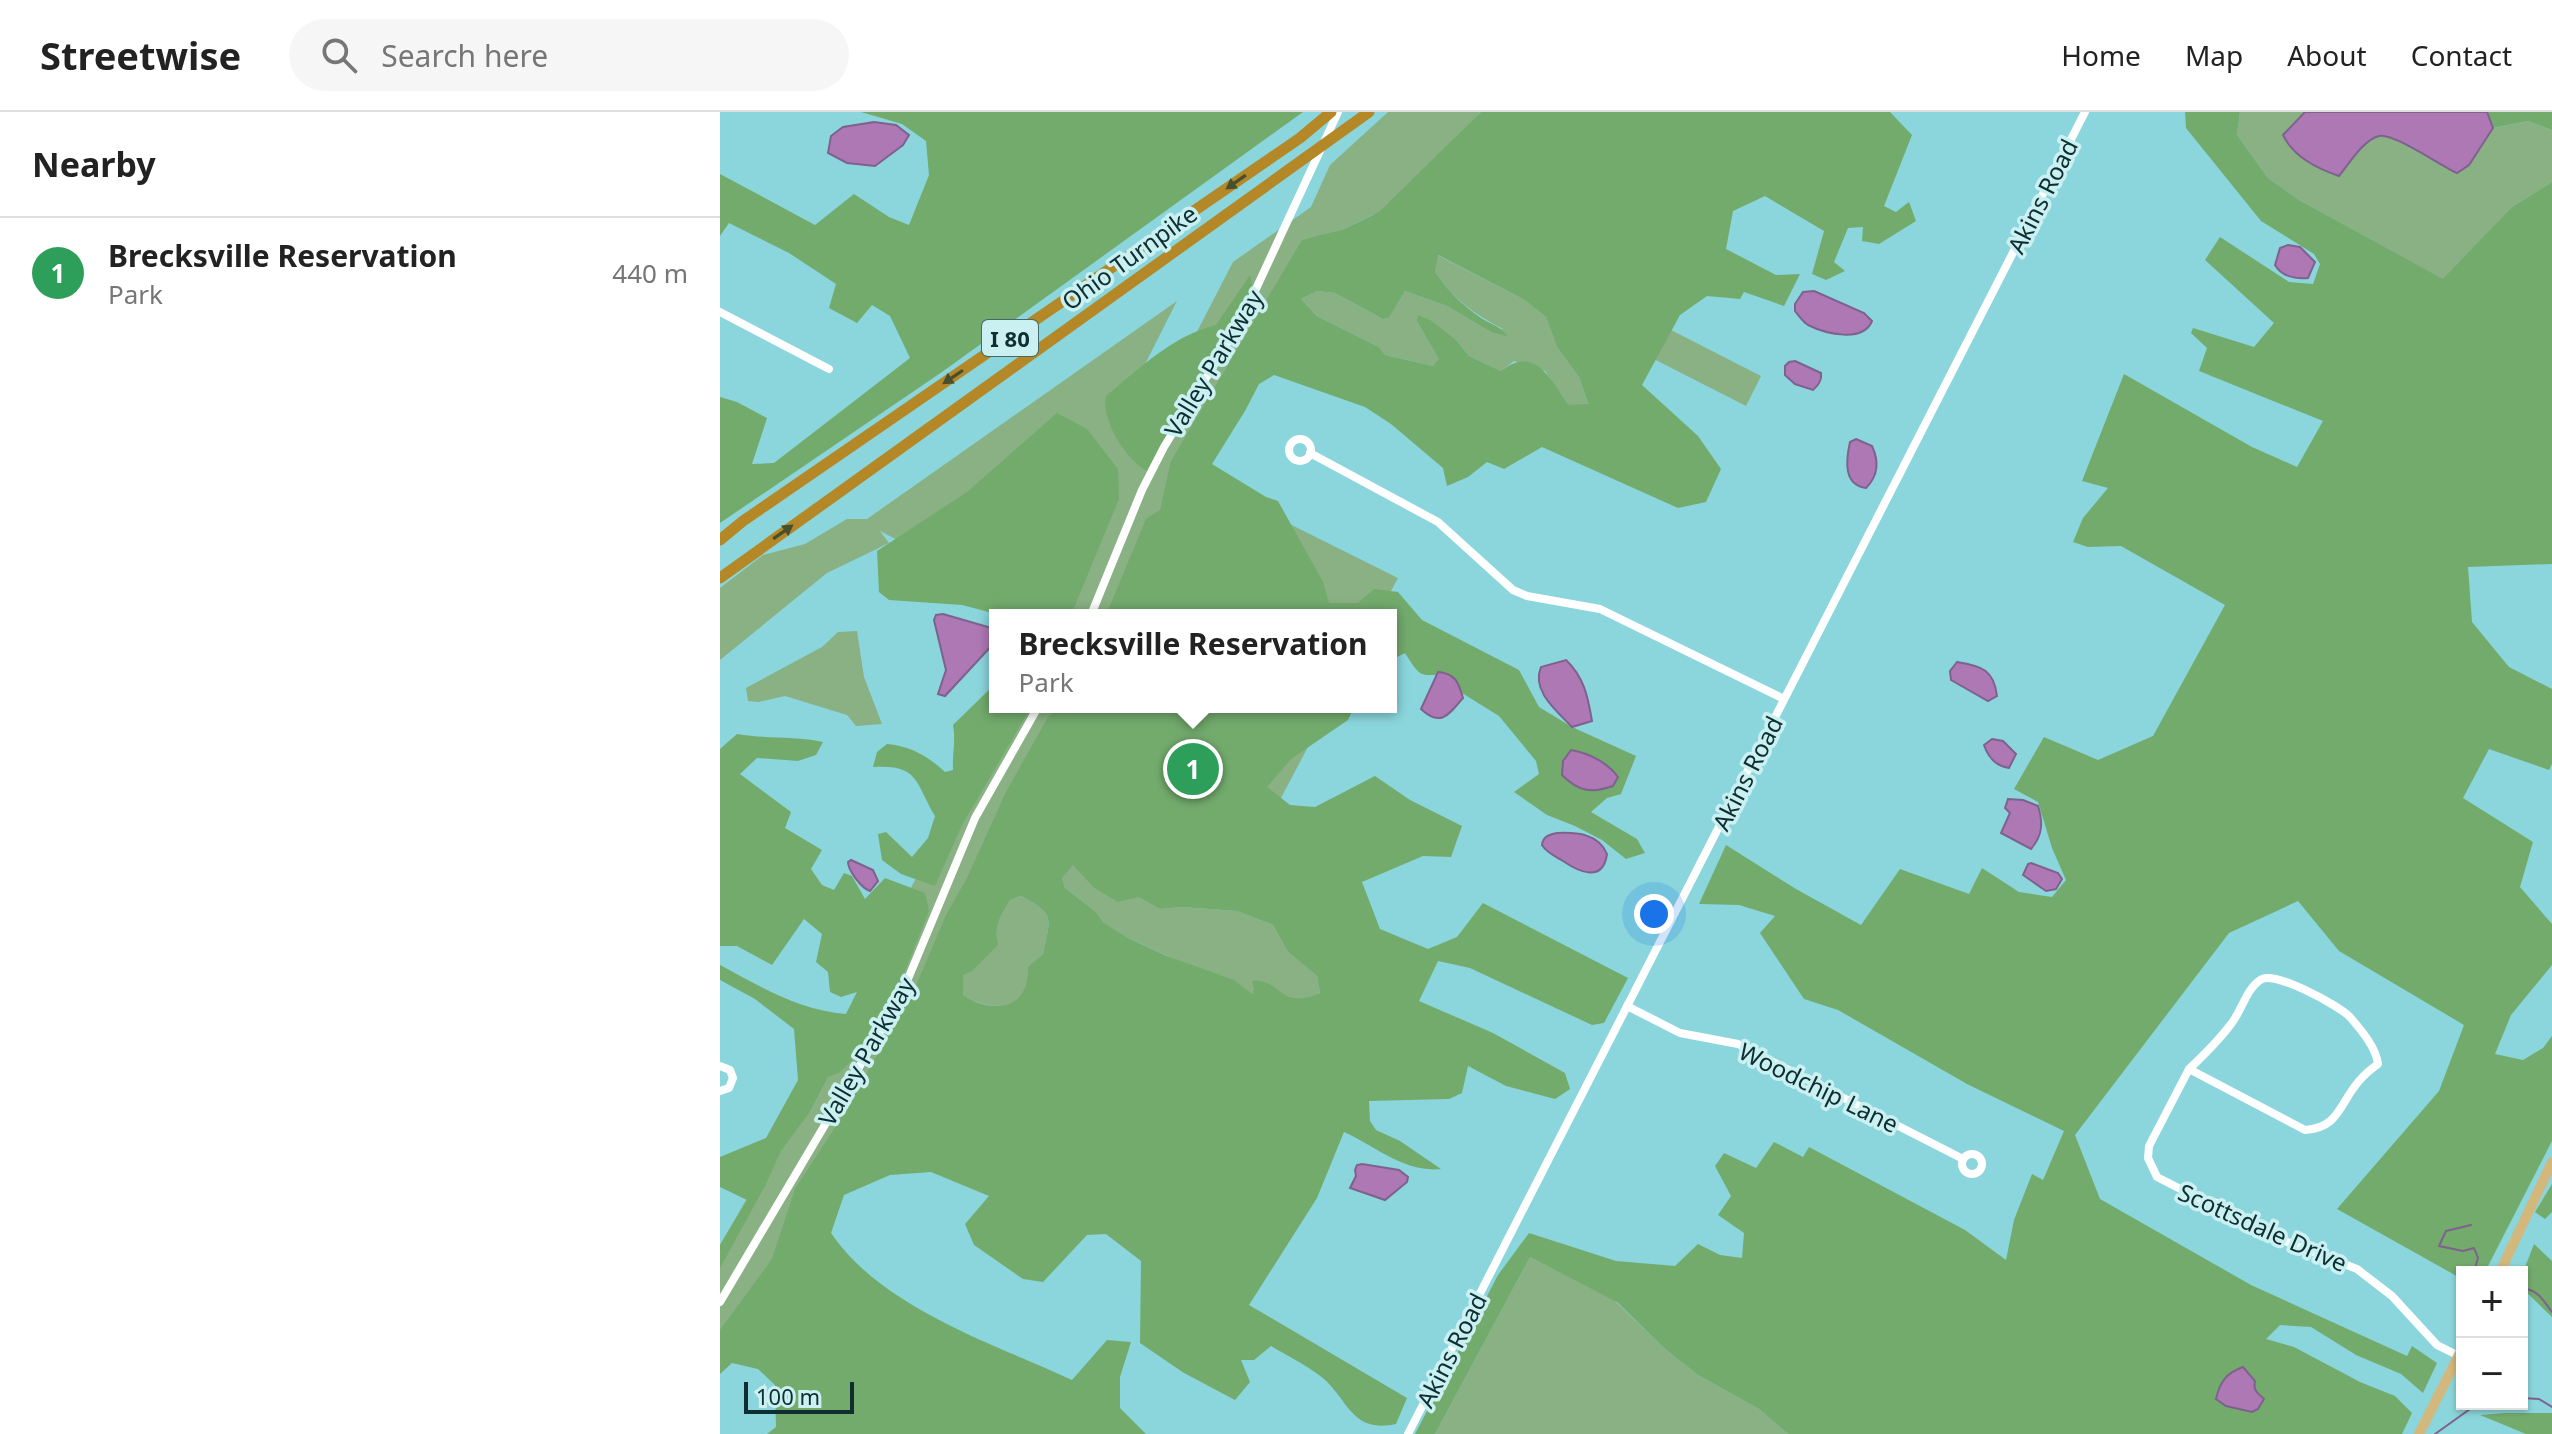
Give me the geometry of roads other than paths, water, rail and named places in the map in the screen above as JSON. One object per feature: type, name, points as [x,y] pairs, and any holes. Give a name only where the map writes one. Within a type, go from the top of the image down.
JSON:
[{"type":"highway","name":"Ohio Turnpike","points":[[720,540],[743,521],[1300,138],[1331,112]]},
{"type":"highway","name":"Ohio Turnpike","points":[[720,578],[1369,112]]},
{"type":"main road","points":[[2503,1266],[2552,1162]]},
{"type":"main road","points":[[2419,1434],[2456,1360]]},
{"type":"street","name":"Valley Parkway","points":[[1093,609],[1142,490],[1164,447],[1242,319],[1338,112]]},
{"type":"street","name":"Akins Road","points":[[1408,1434],[2085,112]]},
{"type":"street","points":[[720,312],[829,369]]},
{"type":"street","points":[[1310,453],[1438,522],[1513,590],[1527,596],[1600,609],[1784,699]]},
{"type":"street","name":"Valley Parkway","points":[[720,1302],[900,998],[975,818],[1035,713]]},
{"type":"street","name":"Scottsdale Drive","points":[[2189,1069],[2305,1130],[2321,1129],[2332,1121],[2359,1081],[2378,1064],[2376,1053],[2349,1017],[2338,1008],[2283,981],[2267,977],[2253,986],[2234,1021],[2189,1069],[2149,1146],[2150,1166],[2157,1177],[2200,1199],[2217,1203],[2277,1238],[2357,1269],[2392,1296],[2437,1345],[2456,1351]]},
{"type":"street","name":"Woodchip Lane","points":[[1627,1006],[1680,1033],[1738,1044],[1963,1159]]},
{"type":"street","points":[[720,1066],[730,1070],[733,1078],[729,1088],[720,1091]]},
{"type":"waterway","points":[[2471,1225],[2446,1231],[2439,1246],[2463,1251],[2474,1248],[2478,1258],[2476,1266]]},
{"type":"waterway","points":[[2528,1289],[2538,1295],[2552,1312]]},
{"type":"waterway","points":[[2528,1398],[2539,1399],[2552,1407]]},
{"type":"waterway","points":[[2435,1434],[2469,1410]]},
{"type":"place","name":"Brecksville Reservation","points":[[1193,769]]}]
